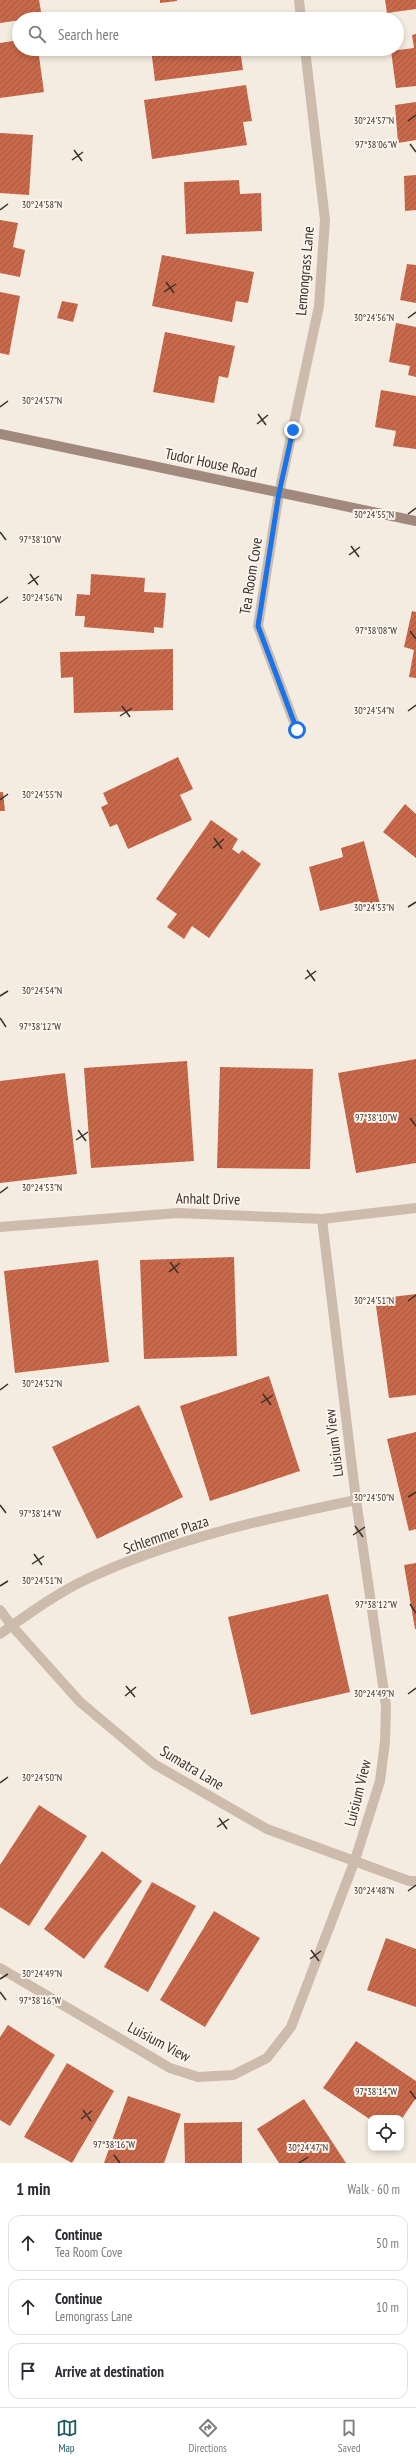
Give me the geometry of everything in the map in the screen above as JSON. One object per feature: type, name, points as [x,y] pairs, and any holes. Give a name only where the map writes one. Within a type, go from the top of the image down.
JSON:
[{"type":"street","points":[[299,0],[300,12]]},
{"type":"street","name":"Lemongrass Lane","points":[[279,493],[319,306],[325,220],[306,56]]},
{"type":"street","name":"Tudor House Road","points":[[0,434],[416,521]]},
{"type":"street","name":"Tea Room Cove","points":[[279,493],[258,626],[297,730]]},
{"type":"street","name":"Anhalt Drive","points":[[0,1227],[178,1213],[322,1219],[416,1208]]},
{"type":"street","name":"Luisium View","points":[[0,1968],[170,2068],[198,2078],[233,2075],[267,2058],[291,2027],[356,1860],[380,1781],[385,1742],[386,1706],[356,1500],[322,1219]]},
{"type":"street","name":"Schlemmer Plaza","points":[[0,1634],[87,1579],[171,1546],[264,1520],[356,1500]]},
{"type":"street","name":"Sumatra Lane","points":[[0,1610],[12,1626],[80,1702],[154,1764],[267,1829],[356,1860],[409,1881],[416,1881]]},
{"type":"building","points":[[0,0],[39,0],[41,12],[12,12],[12,21],[0,23]]},
{"type":"building","points":[[160,0],[177,0],[177,1],[160,3]]},
{"type":"building","points":[[385,0],[416,0],[416,9],[387,12]]},
{"type":"building","points":[[416,34],[416,86],[396,88],[392,56],[404,56],[404,49],[414,48],[412,35]]},
{"type":"building","points":[[12,41],[12,56],[39,56],[44,92],[0,98],[0,43]]},
{"type":"building","points":[[152,56],[241,56],[243,70],[155,81]]},
{"type":"building","points":[[246,85],[252,121],[243,122],[247,145],[152,159],[144,100]]},
{"type":"building","points":[[416,102],[416,140],[398,143],[395,105]]},
{"type":"building","points":[[0,133],[33,135],[29,195],[0,193]]},
{"type":"building","points":[[416,175],[416,210],[405,211],[404,176]]},
{"type":"building","points":[[239,180],[240,194],[261,193],[262,231],[186,234],[184,182]]},
{"type":"building","points":[[0,220],[18,223],[13,247],[25,250],[20,277],[0,273]]},
{"type":"building","points":[[162,255],[254,272],[248,303],[236,301],[232,322],[152,306]]},
{"type":"building","points":[[407,264],[416,265],[416,303],[400,300]]},
{"type":"building","points":[[0,292],[20,296],[9,355],[0,353]]},
{"type":"building","points":[[62,301],[78,304],[73,322],[57,318]]},
{"type":"building","points":[[396,323],[416,327],[416,377],[408,375],[410,366],[389,362]]},
{"type":"building","points":[[165,332],[235,346],[228,378],[219,376],[214,403],[153,392]]},
{"type":"building","points":[[381,390],[416,396],[416,449],[393,446],[396,431],[375,427]]},
{"type":"building","points":[[91,574],[145,578],[144,592],[166,593],[163,628],[154,627],[154,633],[84,627],[85,616],[75,616],[77,594],[90,595]]},
{"type":"building","points":[[412,611],[416,612],[416,678],[409,677],[414,650],[404,647]]},
{"type":"building","points":[[173,649],[173,710],[74,713],[73,677],[61,678],[60,652]]},
{"type":"building","points":[[178,757],[193,789],[180,795],[192,820],[128,849],[117,824],[110,827],[101,807],[108,804],[103,793]]},
{"type":"building","points":[[0,792],[3,792],[5,811],[0,811]]},
{"type":"building","points":[[405,804],[416,814],[416,858],[383,832]]},
{"type":"building","points":[[211,820],[238,839],[232,849],[239,854],[242,850],[261,864],[209,938],[192,926],[184,939],[167,927],[177,914],[156,899]]},
{"type":"building","points":[[364,841],[380,904],[362,909],[360,901],[320,911],[309,867],[343,857],[341,848]]},
{"type":"building","points":[[416,1059],[416,1163],[356,1173],[338,1073]]},
{"type":"building","points":[[187,1061],[194,1161],[91,1168],[84,1068]]},
{"type":"building","points":[[220,1067],[313,1069],[310,1169],[217,1168]]},
{"type":"building","points":[[65,1073],[77,1174],[0,1183],[0,1081]]},
{"type":"building","points":[[234,1257],[237,1356],[144,1359],[140,1260]]},
{"type":"building","points":[[98,1260],[109,1362],[15,1373],[4,1271]]},
{"type":"building","points":[[416,1294],[416,1395],[389,1398],[375,1299]]},
{"type":"building","points":[[269,1376],[300,1471],[210,1501],[180,1406]]},
{"type":"building","points":[[139,1405],[183,1497],[97,1539],[52,1447]]},
{"type":"building","points":[[416,1432],[416,1529],[409,1531],[387,1439]]},
{"type":"building","points":[[416,1563],[416,1629],[415,1629],[404,1565]]},
{"type":"building","points":[[328,1594],[350,1692],[251,1715],[228,1617]]},
{"type":"building","points":[[39,1805],[87,1836],[29,1926],[0,1907],[0,1865]]},
{"type":"building","points":[[102,1851],[142,1881],[84,1959],[44,1929]]},
{"type":"building","points":[[152,1882],[196,1906],[148,1992],[104,1967]]},
{"type":"building","points":[[214,1911],[260,1938],[205,2027],[160,2000]]},
{"type":"building","points":[[386,1938],[416,1949],[416,2007],[367,1990]]},
{"type":"building","points":[[8,2025],[55,2055],[10,2126],[0,2120],[0,2037]]},
{"type":"building","points":[[356,2041],[416,2081],[416,2098],[404,2116],[368,2115],[368,2118],[323,2088]]},
{"type":"building","points":[[67,2063],[114,2091],[72,2163],[24,2137]]},
{"type":"building","points":[[128,2096],[181,2114],[164,2163],[104,2163]]},
{"type":"building","points":[[304,2099],[346,2163],[279,2163],[257,2129]]},
{"type":"building","points":[[242,2122],[242,2163],[185,2163],[184,2123]]},
{"type":"route","points":[[293,430],[279,493],[258,626],[297,730]]}]
